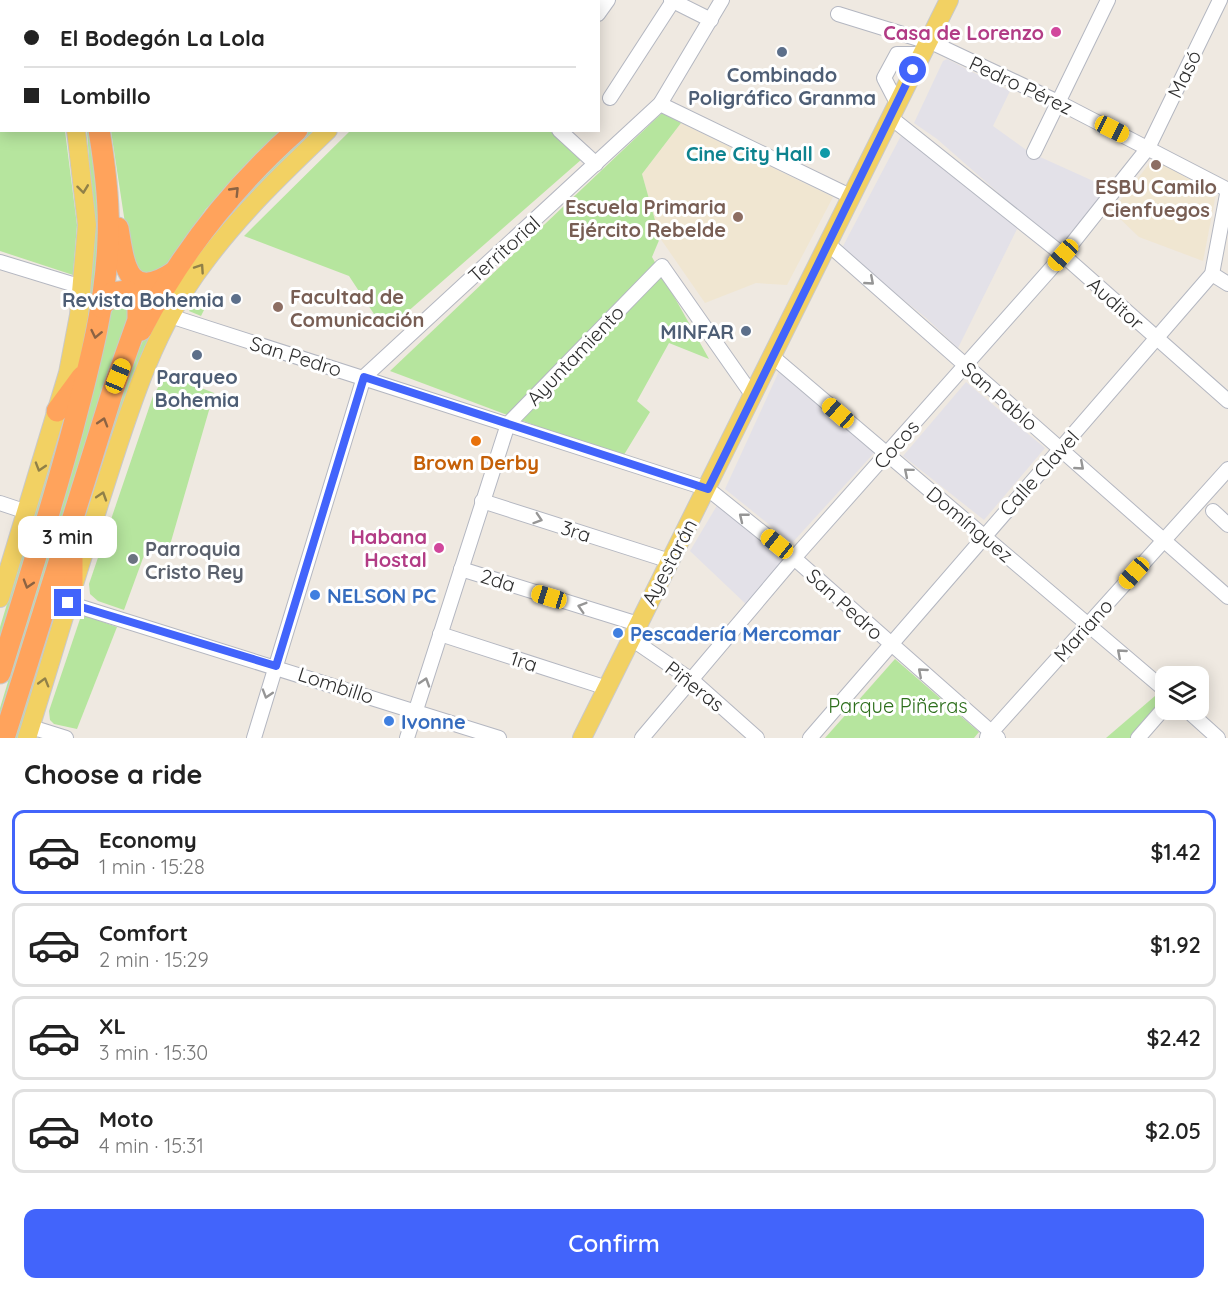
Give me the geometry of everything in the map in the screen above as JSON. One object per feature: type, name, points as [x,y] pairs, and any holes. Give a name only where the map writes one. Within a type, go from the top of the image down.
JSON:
[{"type":"highway","points":[[99,132],[105,171],[128,273],[138,281],[151,283],[159,282],[174,272]]},
{"type":"highway","points":[[124,363],[174,272],[229,197],[293,133]]},
{"type":"highway","points":[[0,673],[89,366],[101,307],[109,238],[105,171]]},
{"type":"highway","points":[[4,738],[113,390],[138,320],[138,301],[131,293],[118,291],[108,296],[101,307]]},
{"type":"highway","points":[[57,411],[89,366]]},
{"type":"highway","points":[[70,598],[73,519]]},
{"type":"main road","name":"Ayestarán","points":[[582,738],[634,631],[708,489],[850,196],[949,0]]},
{"type":"main road","points":[[1,590],[27,512],[70,364],[82,287],[87,225],[76,132]]},
{"type":"main road","points":[[29,732],[134,394],[170,316],[204,262],[273,183],[326,132]]},
{"type":"street","name":"Territorial","points":[[364,377],[660,104],[722,0]]},
{"type":"street","points":[[1034,152],[1108,0]]},
{"type":"street","name":"Masó","points":[[1148,147],[1220,0]]},
{"type":"street","points":[[610,98],[672,1],[711,20]]},
{"type":"street","name":"Pedro Pérez","points":[[838,14],[1058,102],[1228,190]]},
{"type":"street","points":[[660,104],[850,196]]},
{"type":"street","name":"Auditor","points":[[894,110],[1228,401]]},
{"type":"street","points":[[562,132],[596,164]]},
{"type":"street","name":"Cocos","points":[[642,738],[693,681],[794,558],[1063,255],[1148,147]]},
{"type":"street","name":"Calle Clavel","points":[[810,738],[892,646],[984,535],[1157,341],[1212,274],[1228,190]]},
{"type":"street","name":"San Pablo","points":[[827,243],[1228,597]]},
{"type":"street","points":[[0,262],[82,287]]},
{"type":"street","name":"Ayuntamiento","points":[[407,738],[508,424],[662,266],[753,396]]},
{"type":"street","points":[[1212,274],[1228,284]]},
{"type":"street","name":"San Pedro","points":[[170,316],[708,489],[794,558],[992,736]]},
{"type":"street","name":"Domínguez","points":[[773,357],[1155,682]]},
{"type":"street","points":[[254,738],[364,377]]},
{"type":"street","name":"Mariano","points":[[992,736],[1088,624],[1228,469]]},
{"type":"street","name":"3ra","points":[[482,501],[670,561]]},
{"type":"street","points":[[0,503],[27,512]]},
{"type":"street","points":[[1213,511],[1228,525]]},
{"type":"street","name":"2da","points":[[461,569],[634,631]]},
{"type":"street","name":"Lombillo","points":[[70,598],[499,738]]},
{"type":"street","name":"Piñeras","points":[[634,631],[757,738]]},
{"type":"street","name":"1ra","points":[[440,634],[607,688]]},
{"type":"street","points":[[1138,738],[1155,718]]},
{"type":"street","points":[[1197,720],[1218,738]]},
{"type":"street","points":[[29,732],[66,738]]},
{"type":"shaded area","points":[[947,59],[1010,91],[993,126],[1029,152],[1111,189],[1060,247],[937,139],[914,123],[943,61]]},
{"type":"shaded area","name":"Escuela Primaria Ejército Rebelde","points":[[681,123],[833,197],[787,285],[756,283],[705,303],[660,238],[642,174]]},
{"type":"shaded area","points":[[903,132],[1018,227],[958,348],[925,317],[841,250]]},
{"type":"shaded area","points":[[1153,159],[1216,194],[1203,261],[1139,237],[1112,211]]},
{"type":"shaded area","points":[[780,369],[875,452],[792,543],[725,489]]},
{"type":"shaded area","points":[[966,382],[1045,448],[984,520],[903,456]]},
{"type":"shaded area","points":[[719,502],[788,561],[749,607],[690,551]]},
{"type":"green space","points":[[662,113],[681,123],[642,174],[660,238],[652,257],[709,359],[669,343],[637,401],[650,412],[622,458],[390,371]]},
{"type":"green space","points":[[0,132],[65,132],[77,225],[73,275],[0,251]]},
{"type":"green space","points":[[87,132],[92,132],[98,192],[98,274],[78,388],[0,647],[0,627],[73,387],[94,231]]},
{"type":"green space","points":[[111,132],[279,132],[206,209],[161,273],[135,273],[128,243]]},
{"type":"green space","points":[[308,132],[319,132],[192,271],[75,562],[76,539],[128,374],[145,336],[218,224]]},
{"type":"green space","points":[[349,132],[551,132],[582,159],[389,328],[374,314],[349,276],[244,236]]},
{"type":"green space","points":[[197,298],[207,304],[201,316],[189,311]]},
{"type":"green space","points":[[111,299],[135,302],[0,734],[0,708],[55,527]]},
{"type":"green space","points":[[166,374],[214,393],[170,545],[150,539],[124,610],[98,601],[90,594],[89,584],[153,396]]},
{"type":"green space","points":[[69,559],[67,588],[20,738],[13,738]]},
{"type":"green space","points":[[86,616],[117,627],[77,729],[54,724],[50,720],[49,711],[80,619]]},
{"type":"green space","name":"Parque Piñeras","points":[[895,659],[979,732],[974,738],[825,738]]},
{"type":"green space","points":[[1155,696],[1155,710],[1131,738],[1106,738]]},
{"type":"place","name":"Casa de Lorenzo","points":[[1056,32]]},
{"type":"place","name":"Combinado Poligráfico Granma","points":[[782,52]]},
{"type":"place","name":"Cine City Hall","points":[[825,153]]},
{"type":"place","name":"ESBU Camilo Cienfuegos","points":[[1156,165]]},
{"type":"place","name":"Escuela Primaria Ejército Rebelde","points":[[738,217]]},
{"type":"place","name":"Revista Bohemia","points":[[236,299]]},
{"type":"place","name":"Facultad de Comunicación","points":[[278,307]]},
{"type":"place","name":"MINFAR","points":[[746,331]]},
{"type":"place","name":"Parqueo Bohemia","points":[[197,355]]},
{"type":"place","name":"Brown Derby","points":[[476,441]]},
{"type":"place","name":"Habana Hostal","points":[[439,548]]},
{"type":"place","name":"Parroquia Cristo Rey","points":[[133,559]]},
{"type":"place","name":"NELSON PC","points":[[315,595]]},
{"type":"place","name":"Pescadería Mercomar","points":[[618,633]]},
{"type":"place","name":"Ivonne","points":[[389,721]]},
{"type":"route","points":[[68,603],[276,666],[364,377],[708,489],[913,70]]}]
